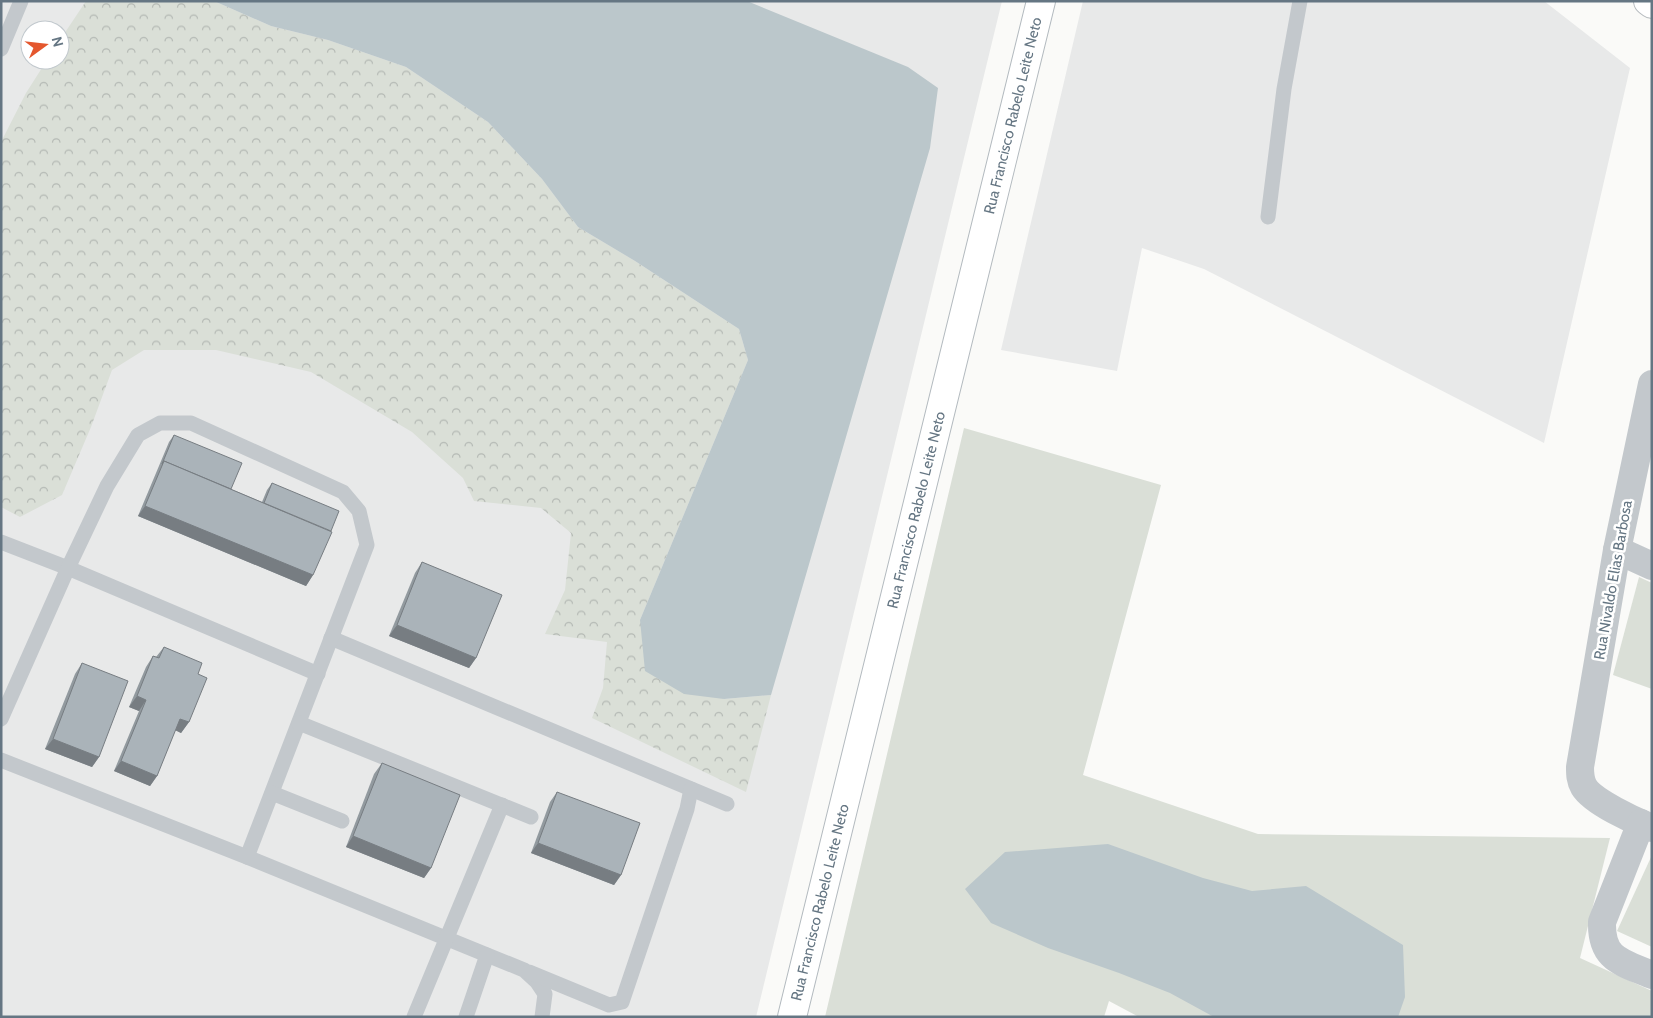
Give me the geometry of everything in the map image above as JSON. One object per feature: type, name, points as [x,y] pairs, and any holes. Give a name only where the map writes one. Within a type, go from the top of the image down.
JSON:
[{"type":"street","name":"Rua Francisco Rabelo Leite Neto","points":[[792,1017],[1041,1]]},
{"type":"street","points":[[1648,1],[1652,4]]},
{"type":"street","name":"Rua Nivaldo Elias Barbosa","points":[[1646,826],[1596,800],[1584,788],[1580,778],[1580,767],[1617,550],[1652,384]]},
{"type":"street","points":[[1617,550],[1652,566]]},
{"type":"street","points":[[1646,826],[1602,922],[1602,937],[1606,949],[1618,960],[1652,975]]},
{"type":"lane","points":[[1,49],[21,1]]},
{"type":"lane","points":[[1268,217],[1284,89],[1300,1]]},
{"type":"lane","points":[[1,719],[68,568],[107,486],[138,436],[160,423],[191,423],[343,492],[359,511],[367,545],[247,857]]},
{"type":"lane","points":[[1,542],[68,568],[318,674]]},
{"type":"lane","points":[[331,638],[727,804]]},
{"type":"lane","points":[[299,723],[531,816]]},
{"type":"lane","points":[[1,760],[247,857],[610,1005],[622,1002],[687,809],[691,789]]},
{"type":"lane","points":[[272,793],[342,821]]},
{"type":"lane","points":[[414,1017],[502,805]]},
{"type":"lane","points":[[466,1017],[487,955]]},
{"type":"lane","points":[[524,970],[545,994],[542,1017]]},
{"type":"shaded area","points":[[1,1],[1002,1],[756,1017],[1,1017]]},
{"type":"shaded area","points":[[214,1],[747,1],[908,67],[938,88],[930,148],[771,695],[724,699],[684,694],[645,671],[640,620],[748,360],[739,329],[635,261],[578,227],[542,179],[488,122],[406,67],[328,40],[271,26]]},
{"type":"shaded area","points":[[1083,1],[1544,1],[1630,68],[1544,443],[1204,269],[1142,248],[1117,371],[1001,350]]},
{"type":"shaded area","points":[[1108,844],[1203,878],[1252,891],[1306,886],[1403,945],[1405,997],[1398,1017],[1214,1017],[1170,993],[1048,948],[991,923],[965,889],[1005,852]]},
{"type":"green space","points":[[86,1],[214,1],[271,26],[328,40],[406,67],[488,122],[542,179],[578,227],[635,261],[739,329],[748,360],[640,620],[724,699],[771,695],[746,792],[592,718],[603,688],[607,642],[545,634],[565,590],[571,533],[541,508],[474,501],[463,478],[412,432],[311,372],[216,350],[144,350],[112,370],[91,427],[62,495],[20,517],[1,507],[1,142],[26,93],[41,70],[70,70],[70,25]]},
{"type":"green space","points":[[964,428],[1161,485],[1083,775],[1258,834],[1610,838],[1580,958],[1652,991],[1652,1017],[1139,1017],[1109,1001],[1104,1017],[825,1017]]},
{"type":"green space","points":[[1639,577],[1652,583],[1652,689],[1613,675]]},
{"type":"green space","points":[[1652,855],[1652,947],[1617,931]]},
{"type":"building","points":[[174,435],[242,463],[231,489],[164,461],[162,464]]},
{"type":"building","points":[[164,461],[332,532],[313,575],[145,506]]},
{"type":"building","points":[[272,483],[339,511],[331,531],[264,503]]},
{"type":"building","points":[[422,562],[502,595],[476,658],[397,625]]},
{"type":"building","points":[[164,647],[202,663],[198,674],[207,678],[189,722],[180,719],[157,776],[121,761],[146,700],[137,696],[153,656],[159,658]]},
{"type":"building","points":[[82,663],[128,681],[99,757],[53,739]]},
{"type":"building","points":[[382,763],[460,795],[431,868],[353,836]]},
{"type":"building","points":[[557,792],[640,823],[621,875],[538,843]]}]
